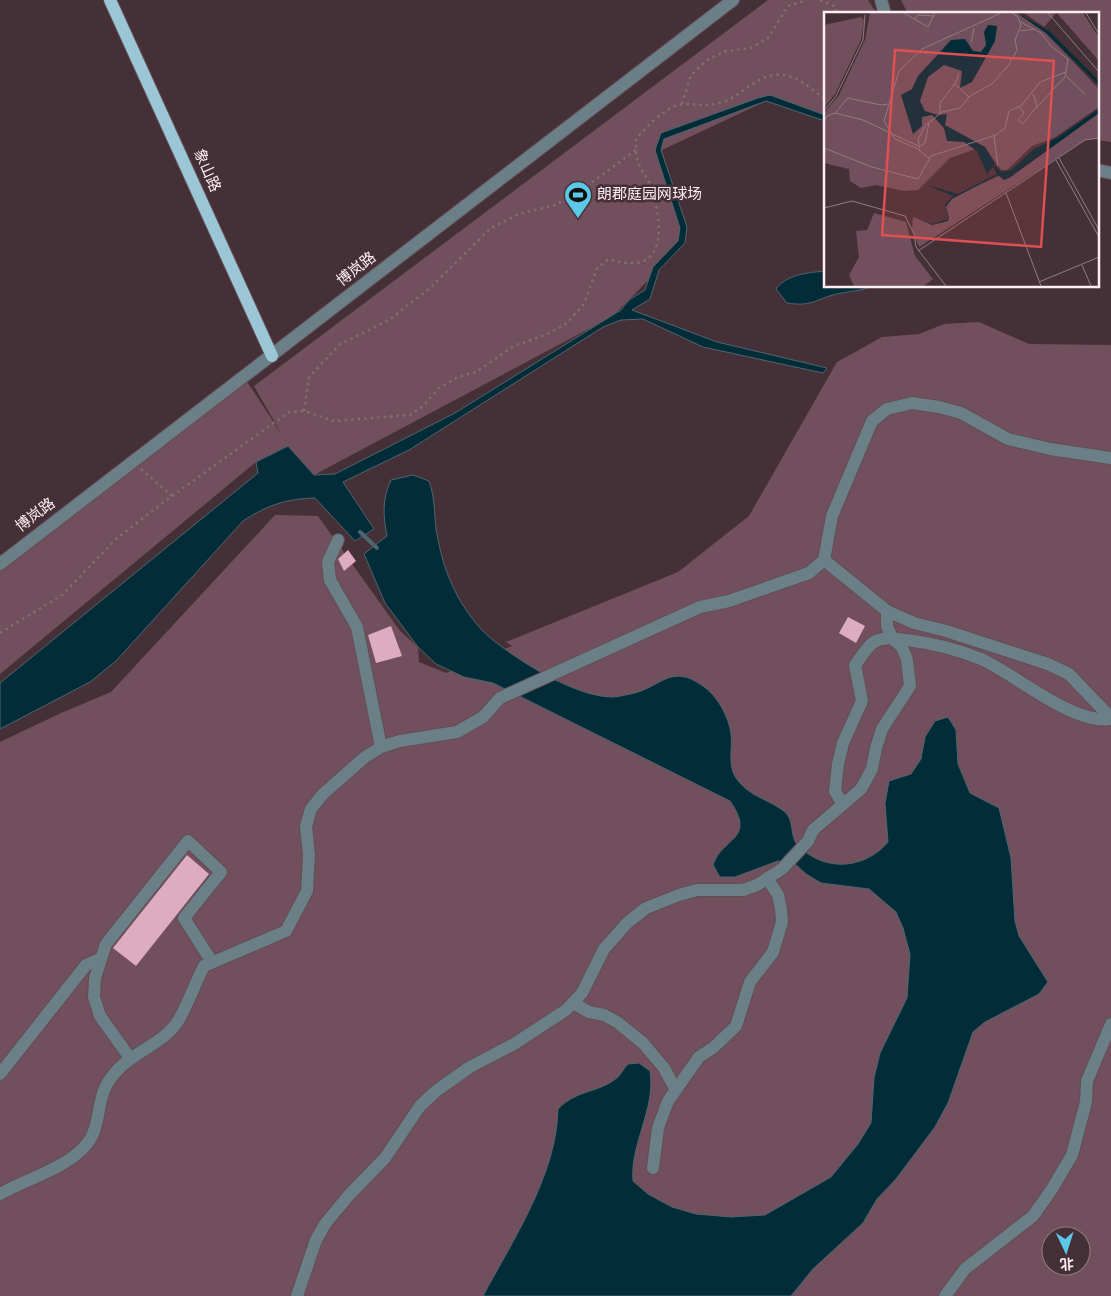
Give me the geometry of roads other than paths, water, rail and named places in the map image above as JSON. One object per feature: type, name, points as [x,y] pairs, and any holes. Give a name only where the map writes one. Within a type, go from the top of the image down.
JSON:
[{"type":"main road","name":"象山路","points":[[110,0],[272,356]]},
{"type":"street","name":"博岚路","points":[[0,564],[733,0]]},
{"type":"street","points":[[1098,170],[1111,173]]},
{"type":"street","points":[[0,1194],[22,1182],[47,1172],[86,1145],[100,1116],[105,1088],[130,1058],[175,1025],[204,966],[286,931],[307,891],[308,855],[306,826],[311,809],[365,757],[381,747],[400,741],[457,732],[483,717],[500,698],[700,607],[729,601],[809,574],[824,560],[832,516],[872,422],[887,409],[912,403],[939,407],[961,413],[1008,439],[1050,449],[1111,458]]},
{"type":"street","points":[[338,540],[328,562],[330,580],[357,627],[381,747]]},
{"type":"street","points":[[824,560],[887,611],[914,624],[946,631],[1048,664],[1069,674],[1111,718]]},
{"type":"street","points":[[297,1296],[316,1240],[325,1224],[385,1158],[420,1106],[436,1091],[470,1067],[529,1034],[566,1010],[582,993],[604,949],[627,923],[646,908],[697,890],[742,890],[767,878],[782,869],[808,841],[813,830],[842,803],[861,789],[872,769],[882,729],[910,686],[907,660],[902,647],[892,638],[887,626],[887,611]]},
{"type":"street","points":[[842,803],[835,791],[838,764],[843,743],[862,701],[855,666],[872,643],[882,638],[916,641],[982,660],[1047,698],[1102,720],[1111,718]]},
{"type":"street","points":[[130,1058],[100,1016],[94,997],[95,978],[100,959],[106,944],[188,841],[221,872],[184,918],[212,962]]},
{"type":"street","points":[[653,1168],[658,1128],[675,1088],[698,1057],[713,1048],[736,1026],[750,982],[773,952],[782,922],[781,909],[778,895],[767,878]]},
{"type":"street","points":[[0,1074],[86,965],[100,959]]},
{"type":"street","points":[[574,1003],[589,1012],[611,1019],[644,1043],[664,1068],[675,1088]]},
{"type":"street","points":[[945,1296],[965,1269],[1033,1216],[1052,1189],[1072,1155],[1086,1102],[1087,1081],[1111,1024]]},
{"type":"water","points":[[770,95],[824,115],[824,121],[766,101],[664,139],[661,150],[687,227],[685,243],[659,270],[650,299],[632,310],[717,342],[827,368],[823,373],[703,347],[643,319],[621,320],[603,327],[409,450],[343,482],[374,529],[355,541],[315,498],[286,501],[261,511],[243,521],[116,661],[90,682],[0,729],[0,683],[258,473],[256,462],[288,446],[314,475],[335,474],[455,413],[621,310],[629,300],[645,290],[653,267],[678,241],[680,228],[655,150],[661,133]]},
{"type":"water","points":[[824,271],[824,288],[866,288],[837,294],[814,302],[803,304],[787,303],[776,289],[786,280],[804,274]]},
{"type":"water","points":[[413,475],[429,481],[441,555],[448,574],[466,610],[488,636],[546,675],[581,691],[597,695],[614,697],[630,694],[665,679],[682,676],[692,679],[703,686],[722,707],[728,721],[731,734],[731,762],[736,778],[747,790],[788,815],[796,843],[817,859],[828,863],[850,864],[871,857],[888,842],[885,803],[889,781],[911,774],[921,759],[925,737],[935,721],[948,717],[956,730],[958,764],[970,793],[999,808],[1011,858],[1015,921],[1019,936],[1048,982],[1039,994],[985,1022],[973,1032],[948,1103],[935,1127],[896,1179],[877,1199],[863,1223],[813,1269],[791,1296],[483,1296],[520,1229],[542,1182],[556,1133],[558,1109],[573,1098],[611,1082],[618,1077],[628,1064],[639,1063],[650,1071],[649,1099],[633,1167],[633,1181],[648,1194],[672,1207],[696,1214],[731,1217],[765,1215],[831,1177],[858,1144],[871,1123],[874,1078],[880,1053],[907,998],[910,954],[903,928],[896,912],[869,889],[821,883],[806,874],[794,863],[778,861],[735,877],[720,877],[713,865],[717,856],[739,831],[740,824],[730,801],[493,683],[464,677],[436,664],[418,647],[385,603],[364,554],[387,536],[384,508],[391,480]]},
{"type":"waterway","points":[[360,532],[377,548]]},
{"type":"place","name":"朗郡庭园网球场","points":[[578,219]]}]
